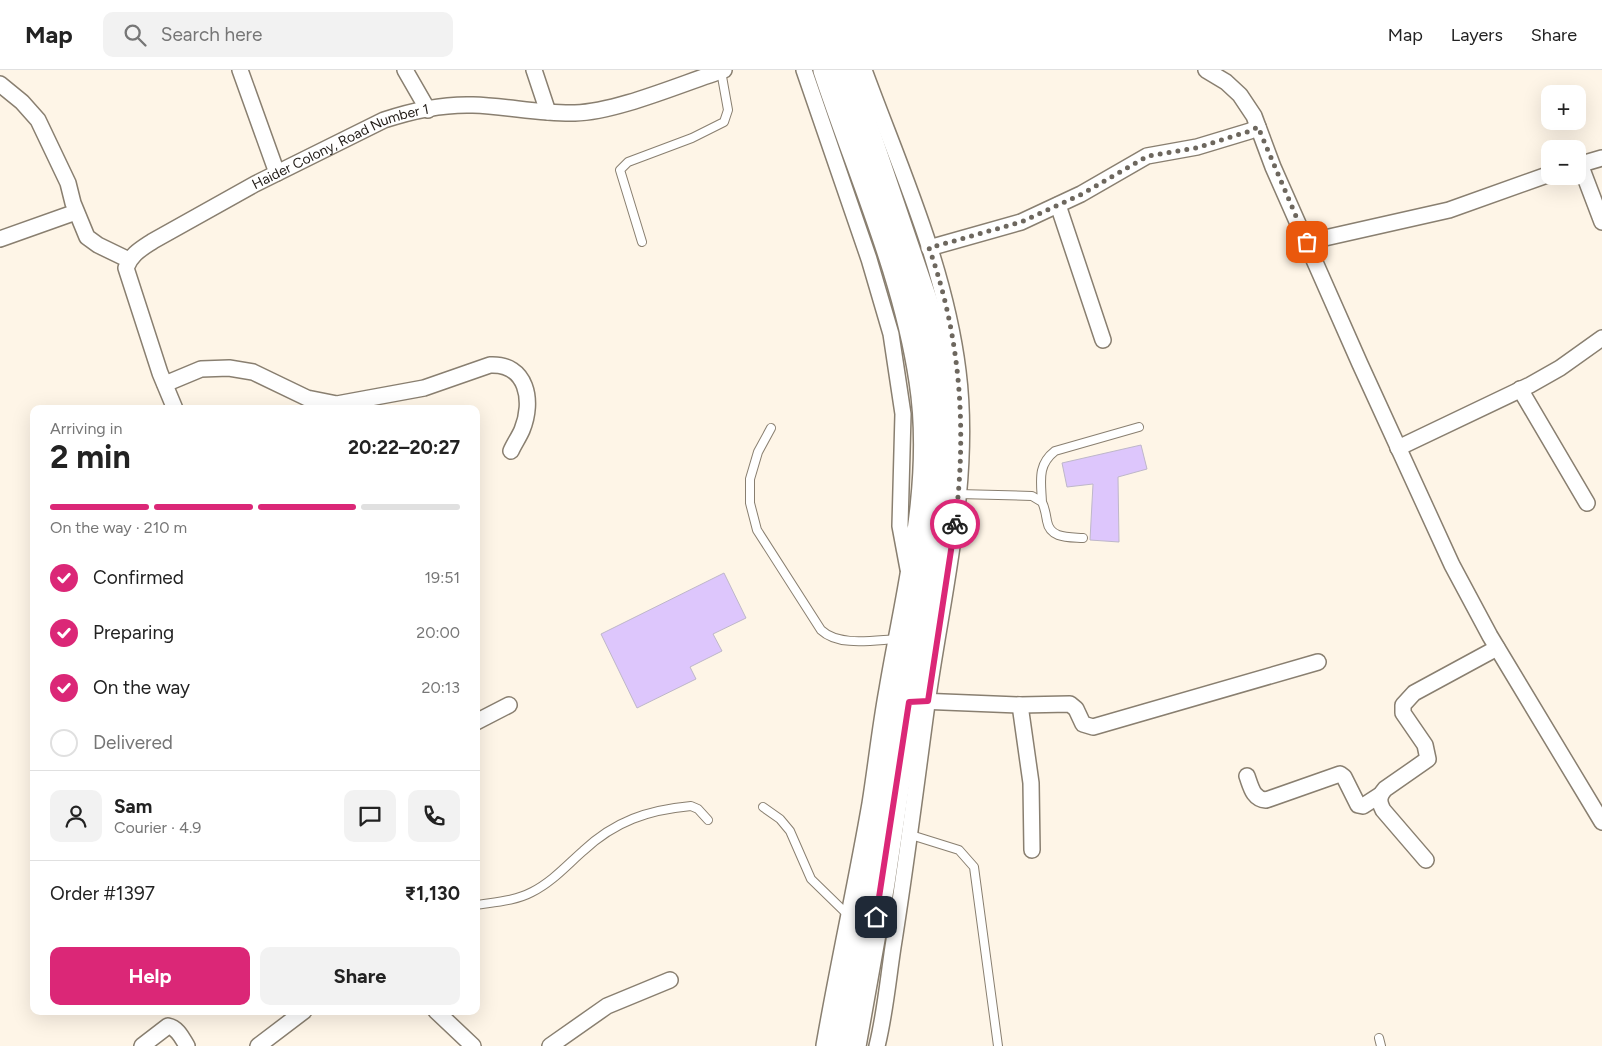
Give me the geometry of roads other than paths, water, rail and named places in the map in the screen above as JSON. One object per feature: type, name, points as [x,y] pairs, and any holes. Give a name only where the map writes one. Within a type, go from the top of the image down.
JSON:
[{"type":"highway","points":[[826,70],[903,296],[922,382],[927,431],[921,523],[912,588],[902,639],[909,702],[875,804],[829,1046]]},
{"type":"highway","points":[[846,70],[931,320],[940,365],[945,430],[944,479],[928,599],[909,702],[882,883],[853,1046]]},
{"type":"street","points":[[240,70],[277,173]]},
{"type":"street","points":[[405,70],[428,110]]},
{"type":"street","points":[[534,70],[548,112]]},
{"type":"street","name":"Haider Colony, Road Number 1","points":[[129,260],[137,252],[153,242],[277,173],[384,120],[428,110],[474,105],[577,113],[603,109],[723,70]]},
{"type":"street","points":[[804,70],[869,259],[891,334],[903,414],[900,526],[912,588]]},
{"type":"street","points":[[864,70],[929,248],[949,316],[958,371],[962,417],[958,494],[909,702],[911,835],[877,1046]]},
{"type":"street","points":[[1206,70],[1226,82],[1240,95],[1254,116],[1307,242],[1452,565],[1497,648],[1602,822]]},
{"type":"street","points":[[0,84],[22,102],[38,120],[68,183],[82,230],[92,242],[129,260],[126,268],[129,278],[164,384],[173,405]]},
{"type":"street","points":[[929,248],[1021,222],[1058,205],[1148,156],[1196,148],[1258,127]]},
{"type":"street","points":[[1586,163],[1602,158]]},
{"type":"street","points":[[1307,242],[1449,210],[1541,177]]},
{"type":"street","points":[[1586,182],[1602,222]]},
{"type":"street","points":[[1058,205],[1103,340]]},
{"type":"street","points":[[0,239],[76,212]]},
{"type":"street","points":[[1398,448],[1560,368],[1602,338]]},
{"type":"street","points":[[164,384],[201,369],[229,368],[253,372],[307,398],[337,404],[424,388],[490,365],[500,365],[517,372],[527,391],[522,430],[511,451]]},
{"type":"street","points":[[1520,389],[1588,503]]},
{"type":"street","points":[[1247,776],[1254,795],[1260,800],[1266,800],[1340,774],[1344,777],[1358,805],[1363,806],[1428,759],[1425,745],[1403,713],[1403,705],[1407,699],[1497,648]]},
{"type":"street","points":[[909,702],[1020,705],[1070,704],[1076,709],[1083,724],[1093,727],[1318,662]]},
{"type":"street","points":[[480,720],[509,705]]},
{"type":"street","points":[[1020,705],[1031,783],[1032,850]]},
{"type":"street","points":[[1380,795],[1380,802],[1384,810],[1426,860]]},
{"type":"street","points":[[550,1046],[607,1006],[670,980]]},
{"type":"street","points":[[258,1046],[299,1015]]},
{"type":"street","points":[[440,1015],[473,1046]]},
{"type":"street","points":[[142,1046],[168,1026],[173,1027],[179,1032],[187,1046]]},
{"type":"lane","points":[[642,242],[620,170],[628,162],[692,138],[724,122],[728,110],[723,70]]},
{"type":"lane","points":[[1083,538],[1057,536],[1048,526],[1042,502],[1041,474],[1047,458],[1055,451],[1139,427]]},
{"type":"lane","points":[[770,428],[758,452],[750,479],[750,503],[757,530],[822,630],[828,636],[847,640],[902,639]]},
{"type":"lane","points":[[958,494],[1032,496],[1042,502]]},
{"type":"lane","points":[[480,904],[517,899],[532,892],[557,874],[603,834],[630,818],[691,806],[698,809],[708,820]]},
{"type":"lane","points":[[763,807],[780,819],[790,831],[811,879],[852,920]]},
{"type":"lane","points":[[911,835],[959,850],[974,867],[998,1046]]}]
